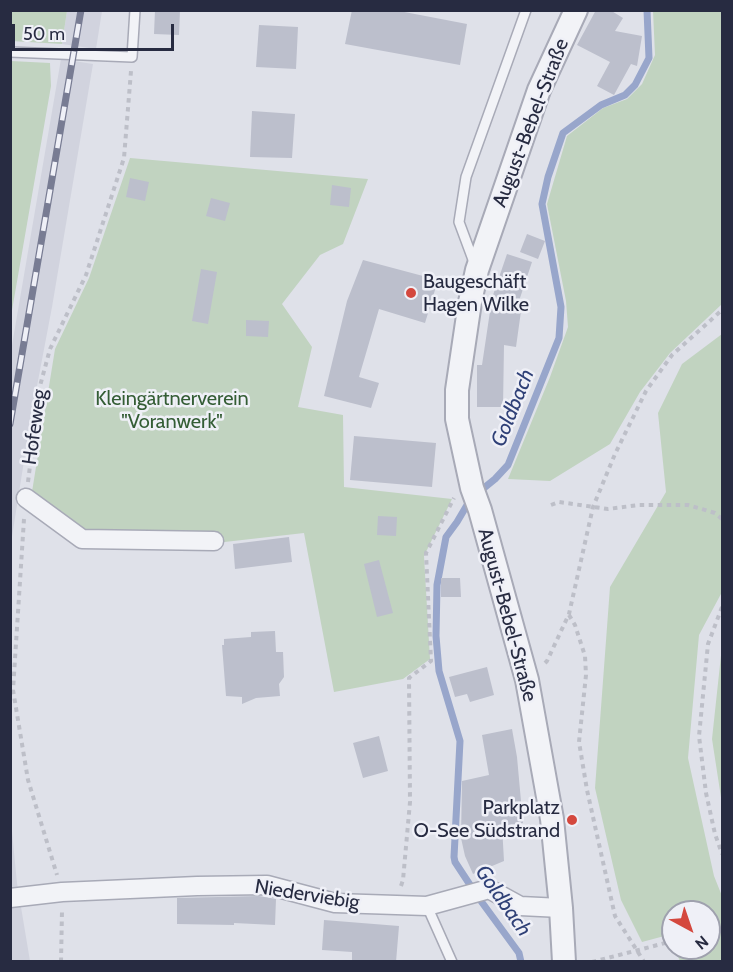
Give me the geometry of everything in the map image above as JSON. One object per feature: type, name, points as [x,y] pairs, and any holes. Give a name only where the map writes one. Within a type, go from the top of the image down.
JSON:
[{"type":"street","name":"August-Bebel-Straße","points":[[564,962],[552,819],[528,680],[471,482],[457,419],[457,390],[477,270],[539,90],[576,10]]},
{"type":"street","points":[[26,498],[82,539],[214,541]]},
{"type":"street","name":"Niederviebig","points":[[10,897],[197,885],[267,885],[335,903],[427,906],[489,889],[519,906],[561,908]]},
{"type":"lane","points":[[10,52],[132,57],[135,10]]},
{"type":"lane","name":"August-Bebel-Straße","points":[[477,270],[459,222],[466,177],[526,10]]},
{"type":"lane","points":[[427,906],[452,962]]},
{"type":"path","name":"Hofeweg","points":[[61,962],[62,892],[28,780],[13,690],[26,498],[40,386],[50,349],[86,275],[124,158],[132,57]]},
{"type":"path","points":[[528,680],[547,661],[569,614],[592,507],[646,391],[672,355],[723,310]]},
{"type":"path","points":[[396,904],[403,880],[410,802],[409,678],[431,661],[426,553],[455,495],[471,482]]},
{"type":"path","points":[[551,505],[559,502],[608,509],[639,505],[687,505],[716,513],[723,519]]},
{"type":"path","points":[[723,607],[708,644],[699,736],[706,793],[715,834],[723,854]]},
{"type":"path","points":[[569,614],[585,656],[586,675],[579,742],[587,790],[615,916],[643,962]]},
{"type":"path","points":[[592,962],[661,944]]},
{"type":"shaded area","points":[[67,11],[102,11],[96,49],[62,44]]},
{"type":"shaded area","points":[[61,59],[93,64],[11,543],[11,351]]},
{"type":"shaded area","points":[[10,811],[17,883],[30,961],[11,961]]},
{"type":"green space","points":[[10,11],[67,11],[62,44],[11,41]]},
{"type":"green space","points":[[653,11],[722,11],[722,304],[670,353],[640,392],[610,444],[550,481],[508,479],[568,327],[566,301],[547,204],[567,136],[603,108],[627,99],[642,84],[655,55]]},
{"type":"green space","points":[[11,61],[50,63],[51,86],[11,316]]},
{"type":"green space","name":"Kleingärtnerverein \"Voranwerk\"","points":[[130,158],[368,179],[343,244],[320,255],[282,304],[312,347],[298,407],[343,415],[344,487],[452,499],[424,556],[430,659],[403,679],[334,692],[304,533],[198,545],[82,539],[31,498],[55,349],[89,278]]},
{"type":"green space","points":[[722,334],[722,592],[699,635],[688,758],[714,876],[722,896],[722,961],[680,960],[721,960],[721,900],[661,900],[661,937],[642,942],[621,900],[595,788],[610,587],[666,492],[658,413],[682,364]]},
{"type":"green space","points":[[722,646],[722,804],[712,739]]},
{"type":"building","points":[[155,10],[180,10],[179,35],[154,34]]},
{"type":"building","points":[[352,10],[394,10],[467,24],[460,65],[345,44]]},
{"type":"building","points":[[596,10],[610,10],[623,18],[615,31],[642,36],[637,66],[631,64],[614,95],[597,86],[610,62],[577,45]]},
{"type":"building","points":[[259,25],[298,27],[296,69],[256,67]]},
{"type":"building","points":[[252,111],[295,114],[292,158],[250,157]]},
{"type":"building","points":[[130,178],[149,182],[145,201],[126,197]]},
{"type":"building","points":[[332,185],[351,188],[349,207],[330,205]]},
{"type":"building","points":[[211,198],[230,203],[225,221],[206,216]]},
{"type":"building","points":[[527,234],[545,241],[538,259],[520,252]]},
{"type":"building","points":[[507,254],[532,262],[518,304],[522,304],[516,347],[504,345],[503,407],[477,407],[477,365],[482,365],[492,298]]},
{"type":"building","points":[[363,260],[438,280],[425,323],[379,309],[359,377],[379,383],[371,408],[324,396],[347,301]]},
{"type":"building","points":[[201,269],[217,272],[208,324],[192,321]]},
{"type":"building","points":[[246,320],[269,321],[268,337],[246,336]]},
{"type":"building","points":[[354,436],[436,443],[432,487],[350,480]]},
{"type":"building","points":[[378,516],[397,517],[396,536],[377,535]]},
{"type":"building","points":[[289,537],[292,562],[235,569],[233,544]]},
{"type":"building","points":[[379,560],[393,613],[377,617],[364,564]]},
{"type":"building","points":[[441,578],[460,578],[461,597],[441,597]]},
{"type":"building","points":[[275,631],[276,652],[283,652],[284,677],[279,684],[280,696],[256,698],[242,704],[242,697],[226,696],[222,645],[224,645],[224,639],[251,637],[251,632]]},
{"type":"building","points":[[487,667],[494,695],[470,702],[467,694],[455,697],[449,677]]},
{"type":"building","points":[[512,729],[523,823],[502,826],[504,861],[473,874],[465,856],[461,838],[462,781],[489,775],[482,735]]},
{"type":"building","points":[[379,736],[388,771],[363,778],[353,743]]},
{"type":"building","points":[[259,896],[276,899],[275,925],[177,924],[177,898]]},
{"type":"building","points":[[324,920],[399,926],[396,962],[352,962],[352,952],[322,950]]},
{"type":"waterway","name":"Goldbach","points":[[479,492],[508,465],[559,338],[561,307],[542,204],[548,177],[563,133],[601,105],[625,95],[635,85],[649,58],[647,10]]},
{"type":"waterway","name":"Goldbach","points":[[470,500],[446,537],[437,585],[436,636],[439,671],[460,741],[454,857],[478,897],[519,953],[521,962]]},
{"type":"railway","points":[[10,424],[81,10]]},
{"type":"place","name":"Baugeschäft Hagen Wilke","points":[[411,293]]},
{"type":"place","name":"Parkplatz O-See Südstrand","points":[[572,820]]}]
